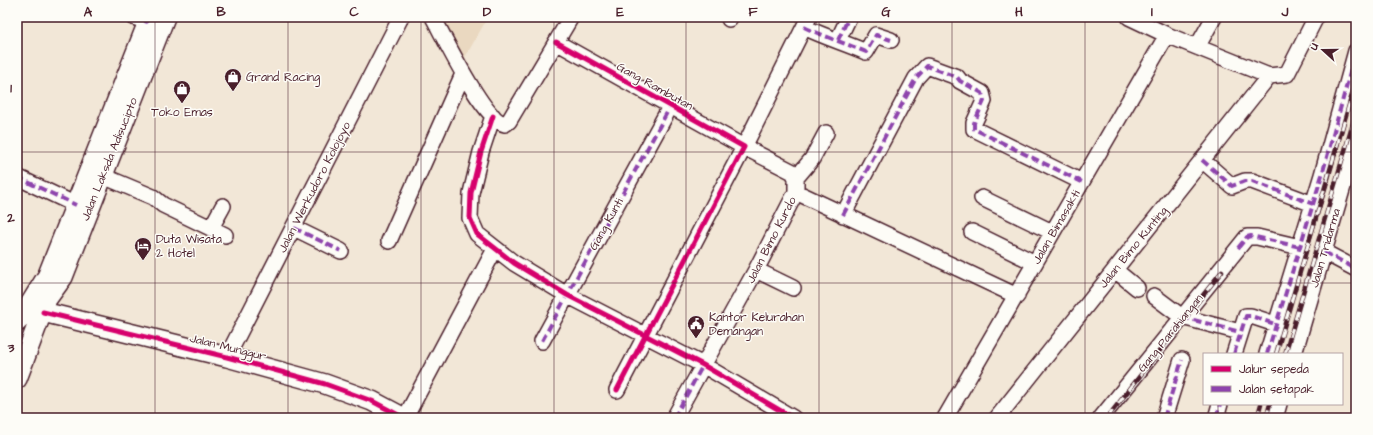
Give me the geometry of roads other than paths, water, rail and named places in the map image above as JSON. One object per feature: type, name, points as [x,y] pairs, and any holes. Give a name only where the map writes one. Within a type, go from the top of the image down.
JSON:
[{"type":"main road","name":"Jalan Laksda Adisucipto","points":[[17,380],[21,352],[35,331],[45,305],[60,282],[103,176],[132,83],[149,18]]},
{"type":"main road","name":"Jalan Laksda Adisucipto","points":[[45,305],[47,277],[76,205],[132,83]]},
{"type":"main road","points":[[17,322],[22,317],[47,277]]},
{"type":"main road","name":"Jalan Munggur","points":[[45,305],[325,384],[372,401],[405,418]]},
{"type":"street","name":"Jalan Werkudoro Kolojoyo","points":[[227,357],[401,17]]},
{"type":"street","points":[[433,17],[463,74],[500,124],[505,124],[509,121],[570,17]]},
{"type":"street","points":[[838,40],[850,17]]},
{"type":"street","points":[[1129,17],[1167,35],[1269,76],[1287,74],[1316,17]]},
{"type":"street","points":[[1197,47],[1214,17]]},
{"type":"street","points":[[617,390],[744,147],[807,22],[832,40],[838,40],[866,52],[876,35],[891,40]]},
{"type":"street","name":"Jalan Bimasakti","points":[[945,418],[1167,35]]},
{"type":"street","name":"Gang Rambutan","points":[[556,42],[744,147]]},
{"type":"street","points":[[1267,353],[1313,204],[1356,51]]},
{"type":"street","points":[[843,215],[916,78],[927,66],[957,77],[982,93],[984,101],[974,123],[974,129],[1082,182]]},
{"type":"street","points":[[389,241],[463,74]]},
{"type":"street","name":"Jalan Bimo Kunting","points":[[997,418],[1269,76]]},
{"type":"street","name":"Gang Kunti","points":[[542,341],[670,107]]},
{"type":"street","points":[[493,116],[481,152],[471,193],[470,218],[477,234],[514,264],[567,295],[703,365],[793,418]]},
{"type":"street","name":"Jalan Bimo Kurdo","points":[[674,418],[756,270],[796,185],[826,133]]},
{"type":"street","points":[[744,147],[793,172],[796,185],[843,215],[1017,296]]},
{"type":"street","name":"Jalan Tridarma","points":[[1294,353],[1355,147]]},
{"type":"street","points":[[1202,160],[1232,186],[1245,181],[1252,181],[1313,204]]},
{"type":"street","points":[[103,176],[153,197],[163,205],[218,231],[223,206]]},
{"type":"street","points":[[17,177],[76,205]]},
{"type":"street","points":[[982,198],[1052,232]]},
{"type":"street","points":[[294,228],[341,251]]},
{"type":"street","points":[[972,232],[1035,263]]},
{"type":"street","name":"Gang Parahiangan","points":[[1101,418],[1247,237],[1251,236],[1300,247]]},
{"type":"street","points":[[405,418],[495,249]]},
{"type":"street","points":[[1324,252],[1356,269]]},
{"type":"street","points":[[756,270],[793,288]]},
{"type":"street","points":[[1115,270],[1138,288]]},
{"type":"street","points":[[1154,296],[1182,317],[1240,332]]},
{"type":"street","points":[[1234,353],[1246,316],[1251,316],[1275,324]]},
{"type":"street","points":[[1164,418],[1182,360]]},
{"type":"street","points":[[1216,418],[1220,405]]},
{"type":"street","points":[[1275,418],[1279,405]]},
{"type":"railway","points":[[1276,353],[1356,81]]},
{"type":"railway","points":[[1285,353],[1356,113]]},
{"type":"railway","points":[[1107,418],[1222,271]]},
{"type":"railway","points":[[1257,418],[1261,405]]},
{"type":"railway","points":[[1266,418],[1270,405]]},
{"type":"place","name":"Grand Racing","points":[[233,92]]},
{"type":"place","name":"Toko Emas","points":[[182,104]]},
{"type":"place","name":"Duta Wisata 2 Hotel","points":[[143,261]]},
{"type":"place","name":"Kantor Kelurahan Demangan","points":[[696,339]]}]
